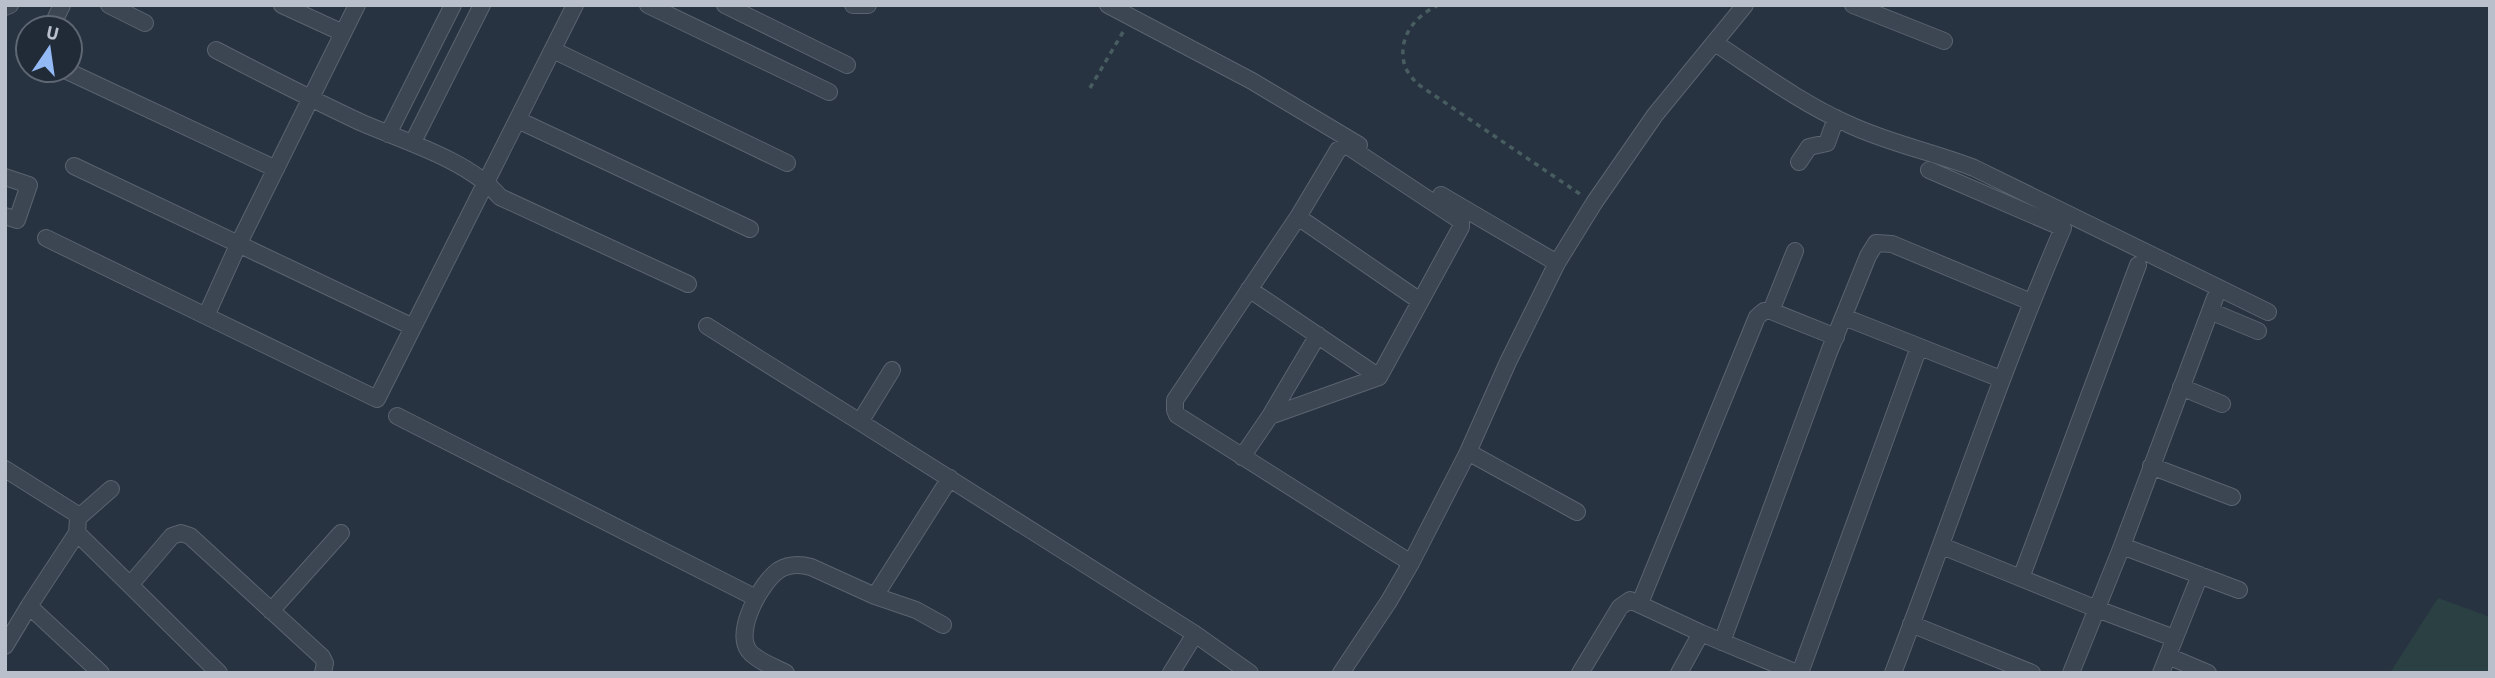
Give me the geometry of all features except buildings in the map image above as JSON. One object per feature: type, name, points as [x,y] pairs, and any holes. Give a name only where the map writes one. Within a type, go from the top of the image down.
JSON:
[{"type":"street","points":[[5,7],[10,5]]},
{"type":"street","points":[[109,5],[145,23]]},
{"type":"street","points":[[282,5],[343,33]]},
{"type":"street","points":[[206,316],[238,245],[357,5]]},
{"type":"street","points":[[388,134],[453,5]]},
{"type":"street","points":[[413,142],[482,5]]},
{"type":"street","points":[[46,238],[377,399],[575,5]]},
{"type":"street","points":[[648,5],[829,92]]},
{"type":"street","points":[[725,5],[847,65]]},
{"type":"street","points":[[853,5],[868,5]]},
{"type":"street","points":[[1108,5],[1252,81],[1348,142],[1461,221],[1461,227],[1379,377],[1270,416]]},
{"type":"street","points":[[1341,673],[1411,563],[1468,452],[1557,262],[1655,115],[1745,5]]},
{"type":"street","points":[[1853,5],[1944,41]]},
{"type":"street","points":[[1715,43],[1836,118],[1874,135],[1974,168],[2268,312]]},
{"type":"street","points":[[216,50],[311,99],[388,134],[413,142],[487,181],[500,197],[688,284]]},
{"type":"street","points":[[552,50],[787,163]]},
{"type":"street","points":[[84,79],[276,169]]},
{"type":"street","points":[[1799,162],[1810,147],[1827,144],[1836,118]]},
{"type":"street","points":[[518,120],[750,229]]},
{"type":"street","points":[[1348,142],[1338,150],[1174,405],[1177,415],[1411,563]]},
{"type":"street","points":[[1348,142],[1557,262]]},
{"type":"street","points":[[74,166],[414,327]]},
{"type":"street","points":[[1892,673],[2001,379],[2063,228],[1929,170]]},
{"type":"street","points":[[5,177],[29,185],[17,220],[5,216]]},
{"type":"street","points":[[1297,217],[1420,301]]},
{"type":"street","points":[[1722,642],[1836,337],[1868,256],[1876,243],[1883,242],[2031,302]]},
{"type":"street","points":[[1771,311],[1795,251]]},
{"type":"street","points":[[2021,578],[2138,265]]},
{"type":"street","points":[[1249,289],[1379,377]]},
{"type":"street","points":[[2071,673],[2122,546],[2212,305],[2258,331]]},
{"type":"street","points":[[1640,603],[1757,317],[1764,311],[1771,311],[1836,337]]},
{"type":"street","points":[[1844,317],[2001,379]]},
{"type":"street","points":[[707,326],[1195,634],[1250,673]]},
{"type":"street","points":[[1241,457],[1270,416],[1318,335]]},
{"type":"street","points":[[1580,673],[1620,607],[1630,600],[1775,669],[1798,673],[1919,347]]},
{"type":"street","points":[[860,422],[892,370]]},
{"type":"street","points":[[2181,387],[2222,404]]},
{"type":"street","points":[[397,416],[756,598]]},
{"type":"street","points":[[1468,452],[1577,512]]},
{"type":"street","points":[[2151,466],[2232,497]]},
{"type":"street","points":[[5,469],[75,513],[77,526],[130,584],[219,673]]},
{"type":"street","points":[[875,596],[950,478]]},
{"type":"street","points":[[5,646],[77,526],[111,489]]},
{"type":"street","points":[[130,584],[172,536],[181,533],[190,536],[322,657],[325,663],[323,673]]},
{"type":"street","points":[[271,611],[341,533]]},
{"type":"street","points":[[1941,546],[2174,638]]},
{"type":"street","points":[[2122,546],[2239,590]]},
{"type":"street","points":[[786,673],[757,657],[746,644],[744,629],[756,598],[778,571],[800,564],[916,610],[943,625]]},
{"type":"street","points":[[2161,673],[2200,575]]},
{"type":"street","points":[[29,606],[101,673]]},
{"type":"street","points":[[1911,624],[2032,673]]},
{"type":"street","points":[[1678,673],[1701,633]]},
{"type":"street","points":[[1171,673],[1195,634]]},
{"type":"street","points":[[2168,656],[2208,673]]},
{"type":"path","points":[[1439,5],[1411,24],[1404,44],[1404,65],[1416,83],[1594,203]]},
{"type":"path","points":[[1090,88],[1132,18]]},
{"type":"green space","points":[[2438,598],[2490,617],[2490,673],[2390,673]]}]
